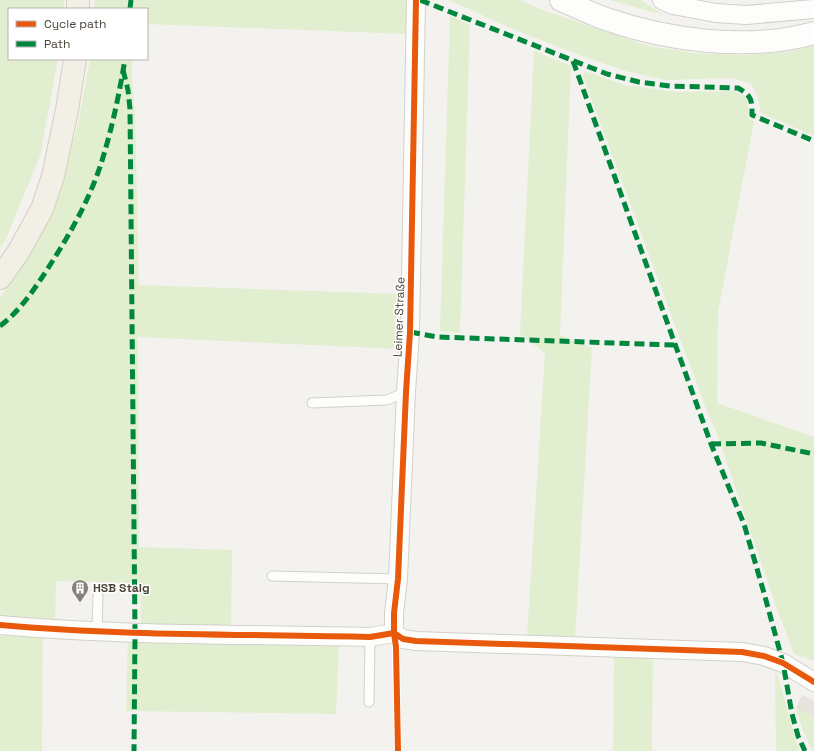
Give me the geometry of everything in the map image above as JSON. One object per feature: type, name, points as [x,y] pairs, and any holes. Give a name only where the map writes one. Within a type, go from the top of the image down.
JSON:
[{"type":"main road","points":[[0,278],[19,251],[42,209],[53,176],[68,110],[75,60]]},
{"type":"street","name":"Leimer Straße","points":[[394,633],[410,332],[416,0]]},
{"type":"street","points":[[561,0],[606,19],[650,32],[696,40],[735,42],[774,40],[814,33]]},
{"type":"street","points":[[662,0],[673,5],[716,13],[746,15],[814,10]]},
{"type":"street","points":[[0,625],[97,631],[370,636],[394,633],[403,640],[416,641],[742,652],[764,656],[783,663],[814,682]]},
{"type":"lane","points":[[312,403],[387,400],[406,392]]},
{"type":"lane","points":[[272,576],[398,579]]},
{"type":"lane","points":[[97,631],[98,596]]},
{"type":"lane","points":[[369,702],[370,636]]},
{"type":"green space","points":[[0,0],[64,0],[64,8],[8,8],[8,60],[58,60],[40,156],[5,241],[0,247]]},
{"type":"green space","points":[[95,0],[408,0],[407,34],[148,24],[148,8],[94,8]]},
{"type":"green space","points":[[449,0],[520,0],[540,9],[648,46],[693,53],[744,55],[788,52],[814,45],[814,136],[761,113],[758,97],[751,84],[733,78],[666,80],[626,71],[515,30]]},
{"type":"green space","points":[[610,0],[640,0],[664,15],[613,1]]},
{"type":"green space","points":[[450,15],[470,25],[460,333],[440,331]]},
{"type":"green space","points":[[534,51],[571,66],[560,335],[592,348],[575,639],[527,637],[545,353],[520,334]]},
{"type":"green space","points":[[90,60],[132,60],[135,114],[139,285],[401,294],[399,349],[138,337],[139,547],[232,550],[231,626],[141,624],[140,583],[56,581],[55,623],[0,616],[0,298],[42,232],[61,184],[78,124]]},
{"type":"green space","points":[[585,71],[624,85],[679,92],[734,91],[747,97],[749,119],[754,121],[718,312],[717,403],[814,437],[814,661],[794,654],[717,434],[706,409],[583,76]]},
{"type":"green space","points":[[0,636],[43,636],[42,751],[0,751]]},
{"type":"green space","points":[[128,639],[339,644],[336,714],[126,711]]},
{"type":"green space","points":[[614,652],[653,654],[652,751],[613,751]]},
{"type":"green space","points":[[775,666],[795,738],[800,751],[776,751]]},
{"type":"green space","points":[[796,708],[814,716],[814,751],[803,731]]},
{"type":"shaded area","points":[[802,695],[814,701],[814,716],[796,708]]},
{"type":"marked path","points":[[130,8],[131,0]]},
{"type":"marked path","points":[[420,0],[607,74],[639,82],[670,86],[738,88],[749,96],[752,106],[752,115],[814,141]]},
{"type":"marked path","points":[[0,326],[15,313],[39,282],[66,239],[88,197],[107,143],[116,107],[125,60]]},
{"type":"marked path","points":[[573,61],[711,444],[744,524],[783,663],[792,714],[798,736],[805,751]]},
{"type":"marked path","points":[[123,70],[128,90],[130,109],[135,633],[134,751]]},
{"type":"marked path","points":[[410,332],[437,337],[675,345]]},
{"type":"marked path","points":[[711,444],[761,443],[814,454]]},
{"type":"cycle path","points":[[398,751],[394,613],[398,579],[410,332],[416,0]]},
{"type":"cycle path","points":[[0,625],[46,629],[185,634],[370,637],[394,633],[403,639],[416,641],[742,652],[764,656],[783,663],[814,682]]},
{"type":"place","name":"HSB Staig","points":[[80,603]]}]
